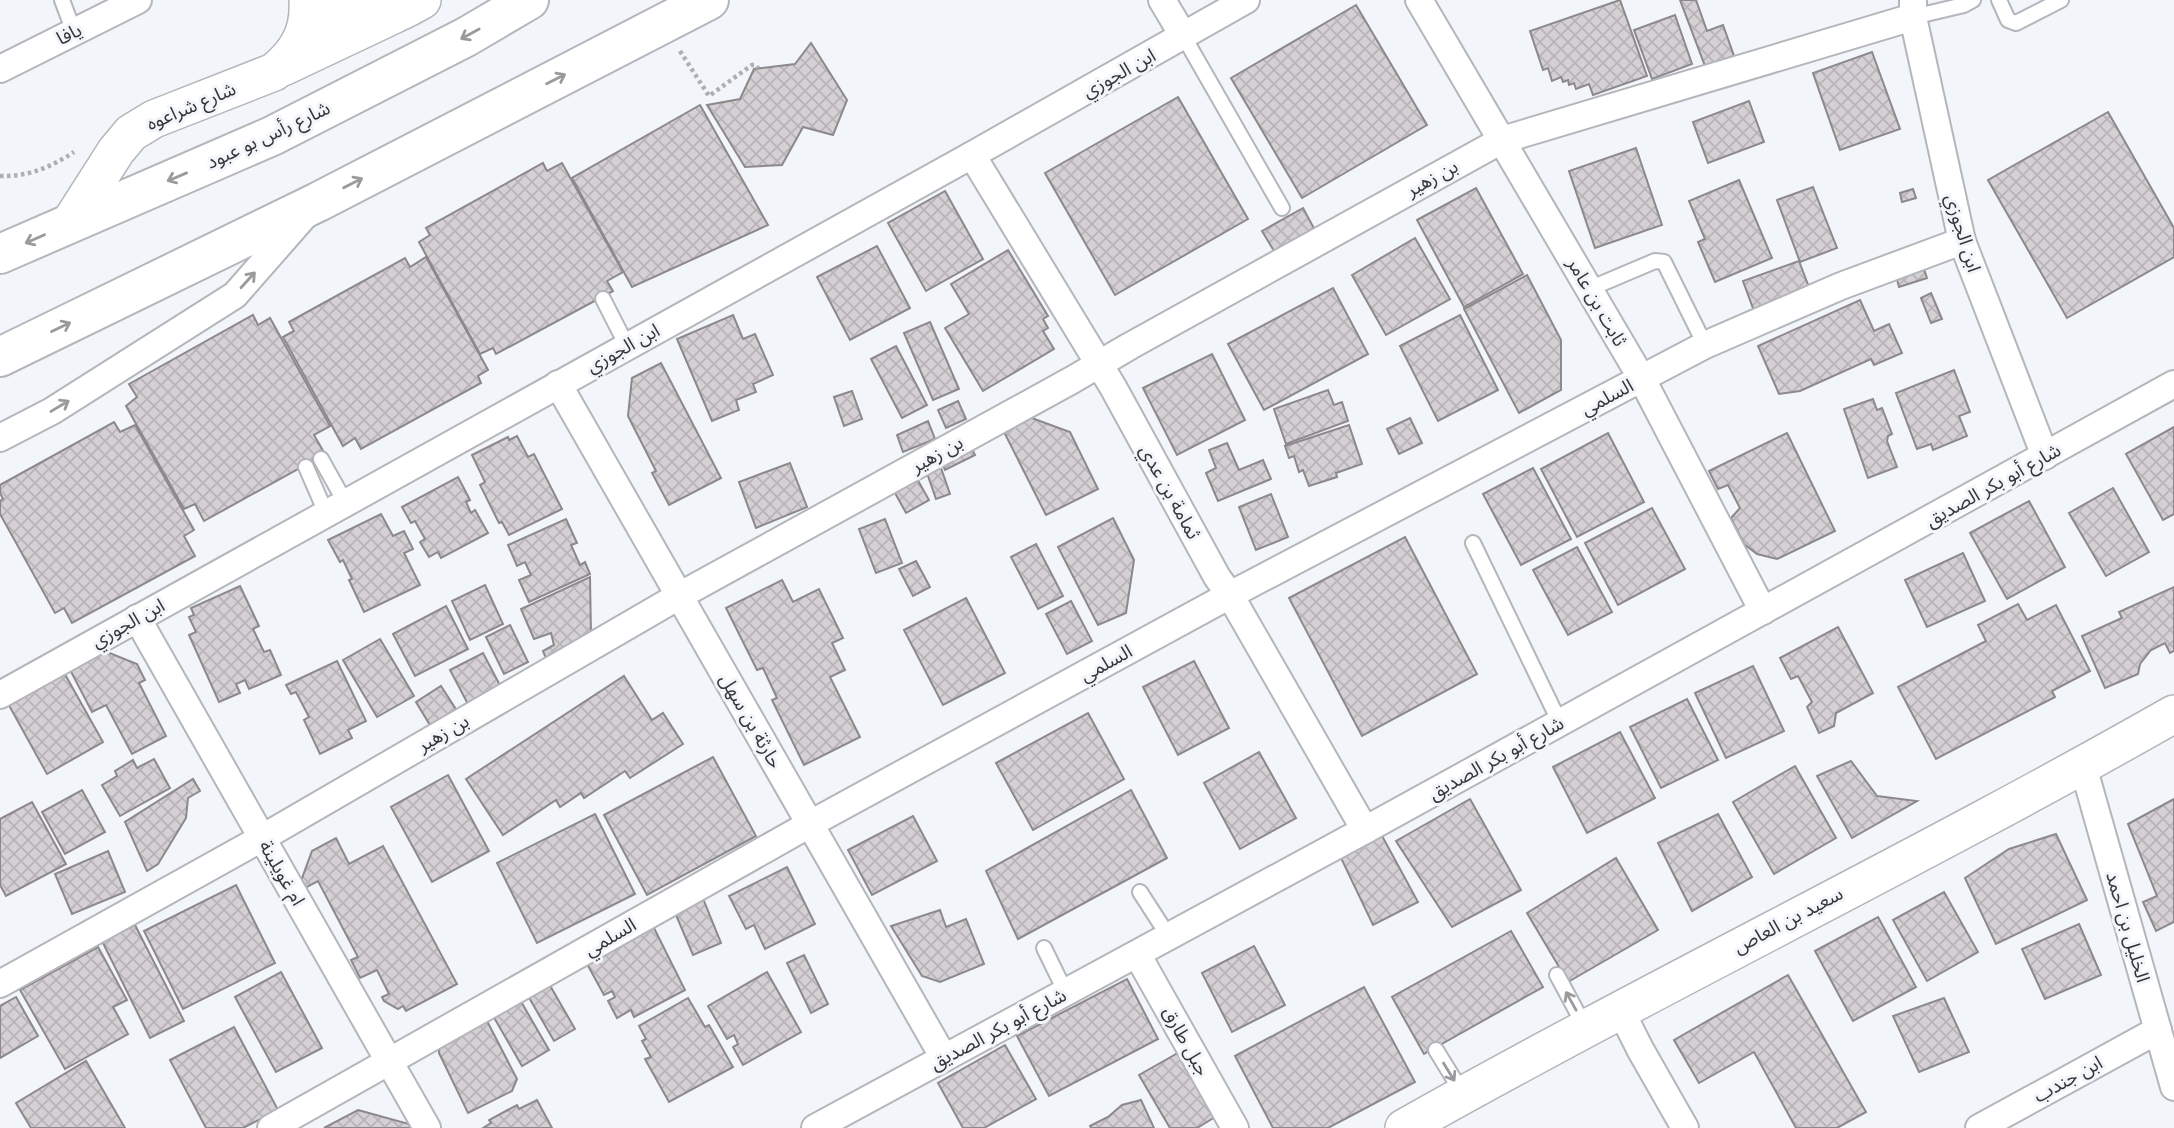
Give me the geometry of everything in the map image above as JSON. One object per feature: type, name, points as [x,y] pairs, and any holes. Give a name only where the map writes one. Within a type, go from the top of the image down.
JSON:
[{"type":"main road","name":"شارع رأس بو عبود","points":[[0,254],[271,136],[466,37],[528,0]]},
{"type":"main road","points":[[0,357],[318,202],[709,0]]},
{"type":"street","name":"يافا","points":[[0,69],[138,0]]},
{"type":"street","name":"شارع شراعوه","points":[[71,223],[116,151],[131,133],[154,119],[274,72],[290,57],[307,27],[308,0]]},
{"type":"street","points":[[315,0],[331,10],[354,17],[367,18],[407,8]]},
{"type":"street","points":[[1162,0],[1184,37]]},
{"type":"street","name":"ابن الجوزي","points":[[2,691],[972,155],[1246,0]]},
{"type":"street","name":"ثابت بن عامر","points":[[1419,0],[1642,379],[1763,611]]},
{"type":"street","points":[[274,72],[407,8]]},
{"type":"street","name":"ابن الجوزي","points":[[1913,9],[1962,242],[2045,456]]},
{"type":"street","name":"بن زهير","points":[[0,984],[262,838],[679,596],[1502,140],[1913,9]]},
{"type":"street","name":"ثمامة بن عدي","points":[[972,155],[1098,363],[1217,577],[1366,830]]},
{"type":"street","points":[[0,438],[52,411],[234,295],[318,202]]},
{"type":"street","name":"السلمي","points":[[271,1128],[810,824],[1230,595],[1704,345],[1841,286],[1962,242]]},
{"type":"street","name":"حارثة بن سهل","points":[[558,384],[944,1058]]},
{"type":"street","name":"شارع أبو بكر الصديق","points":[[815,1128],[1366,830],[2174,384]]},
{"type":"street","name":"ام غويلينة","points":[[137,618],[427,1128]]},
{"type":"street","name":"سعيد بن العاص","points":[[1404,1128],[1585,1027],[2082,766],[2174,714]]},
{"type":"street","name":"الخليل بن احمد","points":[[2082,766],[2174,1087]]},
{"type":"street","name":"جبل طارق","points":[[1137,954],[1235,1128]]},
{"type":"street","points":[[1620,1009],[1685,1128]]},
{"type":"street","name":"ابن جندب","points":[[1979,1128],[2158,1030]]},
{"type":"lane","points":[[62,0],[74,32]]},
{"type":"lane","points":[[1913,9],[1964,5],[1973,0]]},
{"type":"lane","points":[[1999,0],[2008,20],[2016,23],[2061,0]]},
{"type":"lane","points":[[1184,37],[1282,208]]},
{"type":"lane","points":[[1589,289],[1655,261],[1664,262],[1704,345]]},
{"type":"lane","points":[[603,299],[627,346]]},
{"type":"lane","points":[[321,459],[336,508]]},
{"type":"lane","points":[[306,467],[336,508]]},
{"type":"lane","points":[[1473,542],[1560,723]]},
{"type":"lane","points":[[1140,892],[1169,937]]},
{"type":"lane","points":[[1044,948],[1066,993]]},
{"type":"lane","points":[[1557,975],[1585,1027]]},
{"type":"lane","points":[[1436,1049],[1463,1094]]},
{"type":"path","points":[[663,24],[709,96],[752,65],[758,68]]},
{"type":"building","points":[[1620,0],[1647,76],[1593,95],[1589,84],[1576,89],[1574,83],[1569,85],[1568,80],[1563,82],[1561,77],[1552,81],[1548,68],[1543,70],[1530,31]]},
{"type":"building","points":[[1680,0],[1696,0],[1707,31],[1723,25],[1734,56],[1705,66]]},
{"type":"building","points":[[1356,5],[1427,125],[1302,198],[1231,78]]},
{"type":"building","points":[[1675,15],[1692,64],[1652,79],[1634,30]]},
{"type":"building","points":[[811,43],[847,100],[833,135],[803,127],[782,165],[745,167],[707,105],[740,99],[754,69],[795,64]]},
{"type":"building","points":[[1872,52],[1900,129],[1840,150],[1813,73]]},
{"type":"building","points":[[1178,97],[1248,219],[1115,295],[1045,173]]},
{"type":"building","points":[[1749,101],[1764,142],[1708,163],[1693,122]]},
{"type":"building","points":[[700,105],[768,225],[632,287],[572,178]]},
{"type":"building","points":[[2108,112],[2174,228],[2174,257],[2067,318],[1988,180]]},
{"type":"building","points":[[1636,148],[1662,225],[1595,248],[1569,171]]},
{"type":"building","points":[[543,163],[547,171],[562,163],[623,272],[607,281],[613,291],[496,354],[493,348],[480,354],[419,242],[430,235],[426,228]]},
{"type":"building","points":[[1739,180],[1772,258],[1715,282],[1698,242],[1705,239],[1689,201]]},
{"type":"building","points":[[1813,187],[1837,248],[1800,262],[1777,200]]},
{"type":"building","points":[[1476,188],[1523,274],[1464,307],[1417,220]]},
{"type":"building","points":[[1913,189],[1916,198],[1902,202],[1900,193]]},
{"type":"building","points":[[945,191],[983,259],[926,291],[888,223]]},
{"type":"building","points":[[1303,208],[1317,234],[1277,256],[1262,231]]},
{"type":"building","points":[[1415,238],[1450,299],[1386,335],[1352,275]]},
{"type":"building","points":[[877,246],[910,308],[850,340],[817,277]]},
{"type":"building","points":[[1008,250],[1048,316],[1043,319],[1048,328],[1043,331],[1054,349],[983,391],[945,328],[969,314],[951,284]]},
{"type":"building","points":[[426,257],[488,370],[478,376],[481,383],[361,449],[355,438],[343,446],[283,337],[294,331],[289,322],[405,258],[410,267]]},
{"type":"building","points":[[1799,261],[1810,290],[1754,311],[1743,281]]},
{"type":"building","points":[[1922,263],[1927,278],[1899,287],[1895,272]]},
{"type":"building","points":[[1527,275],[1561,340],[1561,390],[1519,413],[1464,309]]},
{"type":"building","points":[[1333,288],[1368,354],[1264,410],[1228,344]]},
{"type":"building","points":[[1931,293],[1942,319],[1931,323],[1921,298]]},
{"type":"building","points":[[1860,300],[1874,331],[1889,324],[1902,353],[1874,365],[1871,359],[1800,391],[1779,394],[1758,346]]},
{"type":"building","points":[[253,315],[258,325],[270,318],[330,426],[314,435],[325,454],[204,521],[195,504],[184,509],[126,406],[137,397],[129,384]]},
{"type":"building","points":[[733,315],[743,339],[755,334],[773,375],[753,384],[756,392],[736,400],[739,410],[712,421],[677,339]]},
{"type":"building","points":[[1460,315],[1498,390],[1438,421],[1400,346]]},
{"type":"building","points":[[930,322],[959,389],[933,400],[904,333]]},
{"type":"building","points":[[896,346],[927,405],[902,418],[871,359]]},
{"type":"building","points":[[1212,354],[1245,420],[1177,455],[1143,388]]},
{"type":"building","points":[[661,363],[721,478],[669,505],[652,473],[656,471],[628,416],[632,378]]},
{"type":"building","points":[[1954,370],[1970,412],[1959,416],[1967,436],[1933,450],[1931,444],[1917,449],[1896,393]]},
{"type":"building","points":[[1328,390],[1334,405],[1342,402],[1348,421],[1286,444],[1274,409]]},
{"type":"building","points":[[852,391],[862,419],[844,426],[834,397]]},
{"type":"building","points":[[1873,399],[1877,410],[1882,408],[1892,434],[1887,441],[1897,467],[1868,478],[1844,409]]},
{"type":"building","points":[[958,401],[966,419],[946,428],[938,410]]},
{"type":"building","points":[[1029,417],[1070,432],[1098,489],[1046,515],[1003,430]]},
{"type":"building","points":[[1410,418],[1422,443],[1399,454],[1387,429]]},
{"type":"building","points":[[928,421],[935,439],[903,452],[897,435]]},
{"type":"building","points":[[114,422],[120,432],[135,425],[194,530],[184,536],[195,556],[72,623],[64,608],[55,613],[0,514],[0,501],[3,499],[0,485]]},
{"type":"building","points":[[1349,425],[1362,464],[1336,473],[1337,477],[1309,486],[1303,470],[1299,472],[1294,456],[1289,458],[1285,446]]},
{"type":"building","points":[[2174,427],[2174,514],[2163,520],[2126,454]]},
{"type":"building","points":[[1608,433],[1644,502],[1577,537],[1541,469]]},
{"type":"building","points":[[1787,433],[1835,531],[1777,559],[1757,554],[1744,544],[1731,518],[1740,508],[1728,485],[1718,489],[1709,471]]},
{"type":"building","points":[[517,436],[528,457],[534,454],[562,509],[509,535],[502,522],[499,523],[480,485],[485,482],[472,455],[508,437],[509,440]]},
{"type":"building","points":[[969,443],[975,455],[945,470],[939,457]]},
{"type":"building","points":[[1227,443],[1239,470],[1263,460],[1271,479],[1218,501],[1206,473],[1216,468],[1209,450]]},
{"type":"building","points":[[790,463],[807,507],[756,528],[739,482]]},
{"type":"building","points":[[941,468],[950,494],[936,499],[927,473]]},
{"type":"building","points":[[1533,468],[1571,539],[1521,565],[1483,494]]},
{"type":"building","points":[[458,477],[470,500],[466,502],[471,513],[475,510],[488,533],[441,558],[438,552],[429,557],[420,542],[425,539],[415,521],[411,523],[402,507]]},
{"type":"building","points":[[916,477],[929,500],[906,513],[894,491]]},
{"type":"building","points":[[2113,488],[2149,552],[2106,576],[2069,513]]},
{"type":"building","points":[[1271,494],[1288,537],[1256,550],[1239,507]]},
{"type":"building","points":[[2029,501],[2065,567],[2007,599],[1970,533]]},
{"type":"building","points":[[1652,508],[1685,569],[1618,605],[1585,543]]},
{"type":"building","points":[[381,514],[393,536],[404,531],[413,549],[404,553],[420,585],[364,612],[343,560],[340,562],[328,540]]},
{"type":"building","points":[[1113,518],[1134,560],[1126,613],[1098,625],[1058,547]]},
{"type":"building","points":[[566,519],[577,543],[571,545],[580,565],[585,562],[590,574],[529,602],[519,580],[531,575],[525,562],[517,566],[508,545]]},
{"type":"building","points":[[885,519],[902,563],[876,573],[859,529]]},
{"type":"building","points":[[1405,537],[1477,674],[1362,736],[1289,598]]},
{"type":"building","points":[[1036,544],[1063,596],[1038,609],[1011,557]]},
{"type":"building","points":[[1577,547],[1612,612],[1568,635],[1533,570]]},
{"type":"building","points":[[1963,553],[1985,601],[1927,627],[1905,580]]},
{"type":"building","points":[[916,561],[930,587],[913,596],[899,569]]},
{"type":"building","points":[[590,577],[591,635],[547,661],[543,651],[554,645],[551,633],[534,639],[521,609]]},
{"type":"building","points":[[782,580],[793,602],[819,589],[843,638],[832,643],[845,670],[830,677],[860,737],[804,765],[772,700],[777,698],[763,668],[757,670],[726,608]]},
{"type":"building","points":[[485,585],[503,624],[470,640],[452,601]]},
{"type":"building","points":[[240,586],[259,626],[253,629],[264,652],[270,650],[281,675],[249,689],[245,680],[236,684],[240,693],[219,702],[189,635],[196,632],[189,617],[194,615],[191,608]]},
{"type":"building","points":[[2174,587],[2174,651],[2170,653],[2165,643],[2151,650],[2140,664],[2138,674],[2105,688],[2082,636],[2122,618],[2119,612]]},
{"type":"building","points":[[966,598],[1005,673],[943,705],[904,630]]},
{"type":"building","points":[[1071,601],[1092,641],[1067,654],[1046,614]]},
{"type":"building","points":[[2018,604],[2027,620],[2056,605],[2090,671],[2052,691],[2055,697],[1936,759],[1898,687],[1986,641],[1978,625]]},
{"type":"building","points":[[446,606],[468,649],[415,676],[393,634]]},
{"type":"building","points":[[510,625],[528,662],[504,674],[486,637]]},
{"type":"building","points":[[1838,627],[1873,693],[1836,713],[1834,726],[1819,733],[1807,707],[1812,702],[1798,676],[1791,679],[1780,658]]},
{"type":"building","points":[[380,639],[414,696],[377,717],[343,660]]},
{"type":"building","points":[[97,648],[137,664],[145,680],[139,683],[166,736],[132,754],[106,705],[92,712],[67,664]]},
{"type":"building","points":[[483,653],[503,691],[470,708],[450,670]]},
{"type":"building","points":[[337,661],[366,721],[348,730],[352,738],[320,754],[304,720],[309,717],[296,692],[291,694],[286,685]]},
{"type":"building","points":[[1194,661],[1229,728],[1178,755],[1143,687]]},
{"type":"building","points":[[1753,666],[1784,731],[1726,758],[1695,693]]},
{"type":"building","points":[[62,669],[103,742],[47,774],[6,700]]},
{"type":"building","points":[[624,676],[652,720],[663,713],[683,744],[630,778],[625,771],[584,798],[581,793],[560,807],[556,800],[503,835],[466,779]]},
{"type":"building","points":[[441,686],[459,714],[433,730],[416,702]]},
{"type":"building","points":[[1687,699],[1718,760],[1661,788],[1630,727]]},
{"type":"building","points":[[1088,713],[1124,779],[1033,830],[996,763]]},
{"type":"building","points":[[1620,732],[1655,798],[1587,833],[1553,767]]},
{"type":"building","points":[[1259,752],[1296,818],[1240,849],[1204,783]]},
{"type":"building","points":[[713,757],[756,836],[647,895],[604,815]]},
{"type":"building","points":[[154,759],[170,788],[120,816],[102,785],[117,776],[115,771],[133,760],[137,768]]},
{"type":"building","points":[[1851,761],[1877,796],[1917,801],[1852,838],[1817,776]]},
{"type":"building","points":[[1795,766],[1836,838],[1774,874],[1733,802]]},
{"type":"building","points":[[448,775],[489,851],[432,882],[391,807]]},
{"type":"building","points":[[193,779],[200,791],[188,798],[186,818],[158,864],[147,871],[125,822]]},
{"type":"building","points":[[82,790],[105,832],[65,854],[42,812]]},
{"type":"building","points":[[1131,790],[1167,858],[1018,939],[986,871]]},
{"type":"building","points":[[1470,799],[1521,890],[1452,927],[1396,841]]},
{"type":"building","points":[[2174,799],[2174,922],[2156,931],[2143,902],[2157,896],[2128,824]]},
{"type":"building","points":[[32,802],[66,864],[6,896],[0,885],[0,819]]},
{"type":"building","points":[[595,814],[635,894],[537,943],[497,863]]},
{"type":"building","points":[[1718,814],[1752,877],[1692,911],[1658,843]]},
{"type":"building","points":[[913,816],[937,861],[872,895],[848,850]]},
{"type":"building","points":[[1381,834],[1418,902],[1373,925],[1341,858]]},
{"type":"building","points":[[2056,834],[2087,900],[1996,944],[1965,878],[2009,849]]},
{"type":"building","points":[[336,838],[349,864],[383,846],[457,984],[406,1011],[403,1006],[398,1009],[384,1001],[382,997],[389,994],[377,970],[360,978],[351,960],[358,957],[318,881],[305,888],[301,881],[312,851]]},
{"type":"building","points":[[108,851],[125,892],[72,914],[55,874]]},
{"type":"building","points":[[1616,858],[1658,930],[1568,982],[1527,913]]},
{"type":"building","points":[[787,867],[815,924],[765,949],[754,925],[746,929],[729,896]]},
{"type":"building","points":[[236,885],[275,963],[183,1009],[144,931]]},
{"type":"building","points":[[1944,892],[1978,952],[1927,981],[1893,920]]},
{"type":"building","points":[[702,896],[721,943],[693,955],[673,908]]},
{"type":"building","points":[[940,910],[946,927],[966,919],[984,964],[940,982],[922,976],[891,926]]},
{"type":"building","points":[[1878,917],[1916,987],[1853,1021],[1815,951]]},
{"type":"building","points":[[651,922],[685,990],[634,1017],[631,1010],[617,1018],[608,1001],[615,997],[612,991],[604,995],[586,962]]},
{"type":"building","points":[[2079,924],[2101,975],[2045,999],[2022,949]]},
{"type":"building","points":[[135,925],[184,1021],[150,1038],[102,941]]},
{"type":"building","points":[[1511,931],[1543,987],[1424,1054],[1392,997]]},
{"type":"building","points":[[1254,946],[1285,1005],[1232,1032],[1202,973]]},
{"type":"building","points":[[98,947],[127,1000],[113,1007],[128,1034],[65,1069],[20,990]]},
{"type":"building","points":[[804,955],[828,1004],[811,1013],[787,963]]},
{"type":"building","points":[[281,972],[322,1048],[276,1072],[235,997]]},
{"type":"building","points":[[767,972],[801,1032],[743,1065],[733,1047],[738,1044],[734,1035],[727,1039],[708,1006]]},
{"type":"building","points":[[1788,975],[1866,1112],[1837,1128],[1796,1128],[1754,1052],[1699,1083],[1674,1040]]},
{"type":"building","points":[[1127,979],[1158,1039],[1049,1096],[1017,1036]]},
{"type":"building","points":[[548,982],[575,1029],[554,1041],[527,994]]},
{"type":"building","points":[[1364,987],[1415,1082],[1328,1128],[1273,1128],[1235,1056]]},
{"type":"building","points":[[16,997],[38,1036],[0,1058],[0,1006]]},
{"type":"building","points":[[519,998],[549,1050],[522,1066],[492,1014]]},
{"type":"building","points":[[688,998],[705,1027],[709,1025],[733,1067],[669,1102],[645,1059],[651,1057],[642,1041],[646,1039],[639,1026]]},
{"type":"building","points":[[1944,998],[1969,1052],[1919,1072],[1893,1016]]},
{"type":"building","points":[[486,1019],[517,1079],[512,1091],[468,1113],[439,1053],[440,1037]]},
{"type":"building","points":[[234,1027],[278,1110],[243,1128],[206,1128],[170,1060]]},
{"type":"building","points":[[1005,1045],[1036,1099],[984,1128],[963,1128],[938,1083]]},
{"type":"building","points":[[1183,1050],[1220,1114],[1197,1128],[1170,1128],[1139,1075]]},
{"type":"building","points":[[86,1061],[125,1128],[31,1128],[16,1103]]},
{"type":"building","points":[[537,1100],[552,1128],[483,1128],[491,1123],[489,1120],[517,1105],[519,1109]]},
{"type":"building","points":[[1141,1100],[1154,1128],[1091,1128],[1090,1126],[1108,1117],[1122,1105]]},
{"type":"building","points":[[358,1110],[409,1124],[411,1128],[324,1128]]}]
